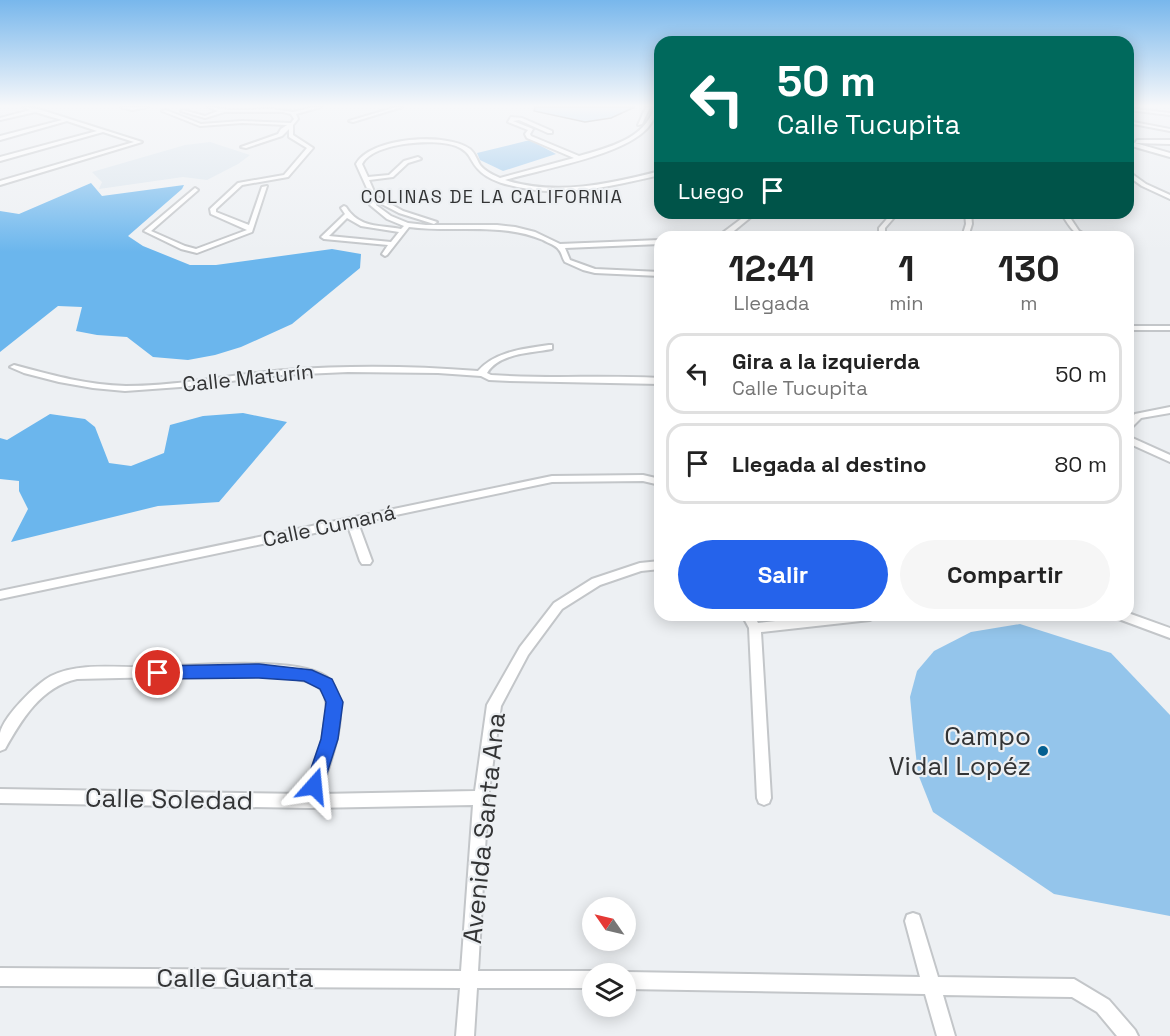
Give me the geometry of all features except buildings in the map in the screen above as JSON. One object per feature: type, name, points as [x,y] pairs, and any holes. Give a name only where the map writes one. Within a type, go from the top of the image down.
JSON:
[{"type":"street","points":[[0,183],[94,155]]},
{"type":"street","points":[[250,228],[213,213],[213,209],[240,184],[278,178],[287,174],[304,155]]},
{"type":"street","points":[[366,155],[360,164],[374,197],[373,205],[382,215],[406,228]]},
{"type":"street","points":[[473,155],[481,170],[497,178],[522,185],[573,189],[609,185],[654,174]]},
{"type":"street","points":[[497,178],[574,156]]},
{"type":"street","points":[[367,179],[391,176],[406,162],[418,159]]},
{"type":"street","points":[[251,174],[287,174]]},
{"type":"street","points":[[1134,178],[1144,185],[1170,197]]},
{"type":"street","points":[[195,190],[147,231],[183,248],[197,251],[250,231],[265,188]]},
{"type":"street","points":[[374,197],[401,213],[458,226]]},
{"type":"street","points":[[393,244],[324,237],[346,212],[356,222],[373,228],[486,226],[516,230],[545,238],[564,251],[567,261],[585,269],[654,274]]},
{"type":"street","points":[[385,254],[416,218]]},
{"type":"street","points":[[731,231],[746,219]]},
{"type":"street","points":[[559,246],[654,242]]},
{"type":"street","points":[[1134,328],[1170,328]]},
{"type":"street","points":[[483,374],[482,371],[491,361],[521,351],[549,347]]},
{"type":"street","name":"Calle Maturín","points":[[14,367],[80,382],[137,389],[303,371],[395,368],[483,374],[489,377],[542,382],[627,378],[654,380]]},
{"type":"street","points":[[1134,420],[1138,416],[1170,411]]},
{"type":"street","points":[[1134,442],[1170,459]]},
{"type":"street","name":"Calle Cumaná","points":[[0,595],[552,479],[643,478],[654,481]]},
{"type":"street","points":[[352,522],[366,561]]},
{"type":"street","name":"Avenida Santa Ana","points":[[465,1036],[481,798],[494,705],[524,651],[558,606],[596,582],[640,567],[654,566]]},
{"type":"street","points":[[1134,620],[1170,633]]},
{"type":"street","points":[[751,621],[755,628],[764,798]]},
{"type":"street","points":[[755,628],[817,621]]},
{"type":"street","points":[[0,745],[26,707],[42,689],[57,679],[81,674],[177,672],[259,671],[306,674],[326,684],[335,702],[329,739],[310,801]]},
{"type":"street","name":"Calle Soledad","points":[[0,796],[310,801],[481,798]]},
{"type":"street","points":[[913,921],[946,1036]]},
{"type":"street","name":"Calle Guanta","points":[[0,977],[582,980]]},
{"type":"street","points":[[636,981],[1074,988],[1103,1006],[1129,1036]]},
{"type":"shaded area","points":[[149,155],[250,155],[207,180],[183,177],[99,189],[102,182],[92,172]]},
{"type":"shaded area","points":[[478,155],[552,155],[503,171],[480,160]]},
{"type":"shaded area","points":[[91,183],[102,196],[184,185],[128,236],[143,246],[190,265],[216,265],[332,249],[361,254],[360,268],[292,324],[241,347],[215,355],[188,360],[153,357],[127,337],[76,331],[82,307],[58,306],[0,352],[0,211],[19,214]]},
{"type":"shaded area","points":[[243,413],[287,422],[219,502],[158,506],[11,542],[28,509],[19,491],[19,481],[0,479],[0,438],[7,440],[50,414],[85,419],[95,427],[109,463],[131,466],[164,453],[170,425],[203,416]]},
{"type":"shaded area","name":"Campo Vidal Lopéz","points":[[1020,624],[1111,653],[1170,715],[1170,916],[1054,894],[933,812],[918,774],[910,697],[917,671],[934,651],[971,632]]},
{"type":"place","name":"Campo Vidal Lopéz","points":[[1043,751]]},
{"type":"district","name":"COLINAS DE LA CALIFORNIA","points":[[492,197]]},
{"type":"route","points":[[158,673],[259,671],[306,674],[326,684],[335,702],[329,739],[314,786]]}]
